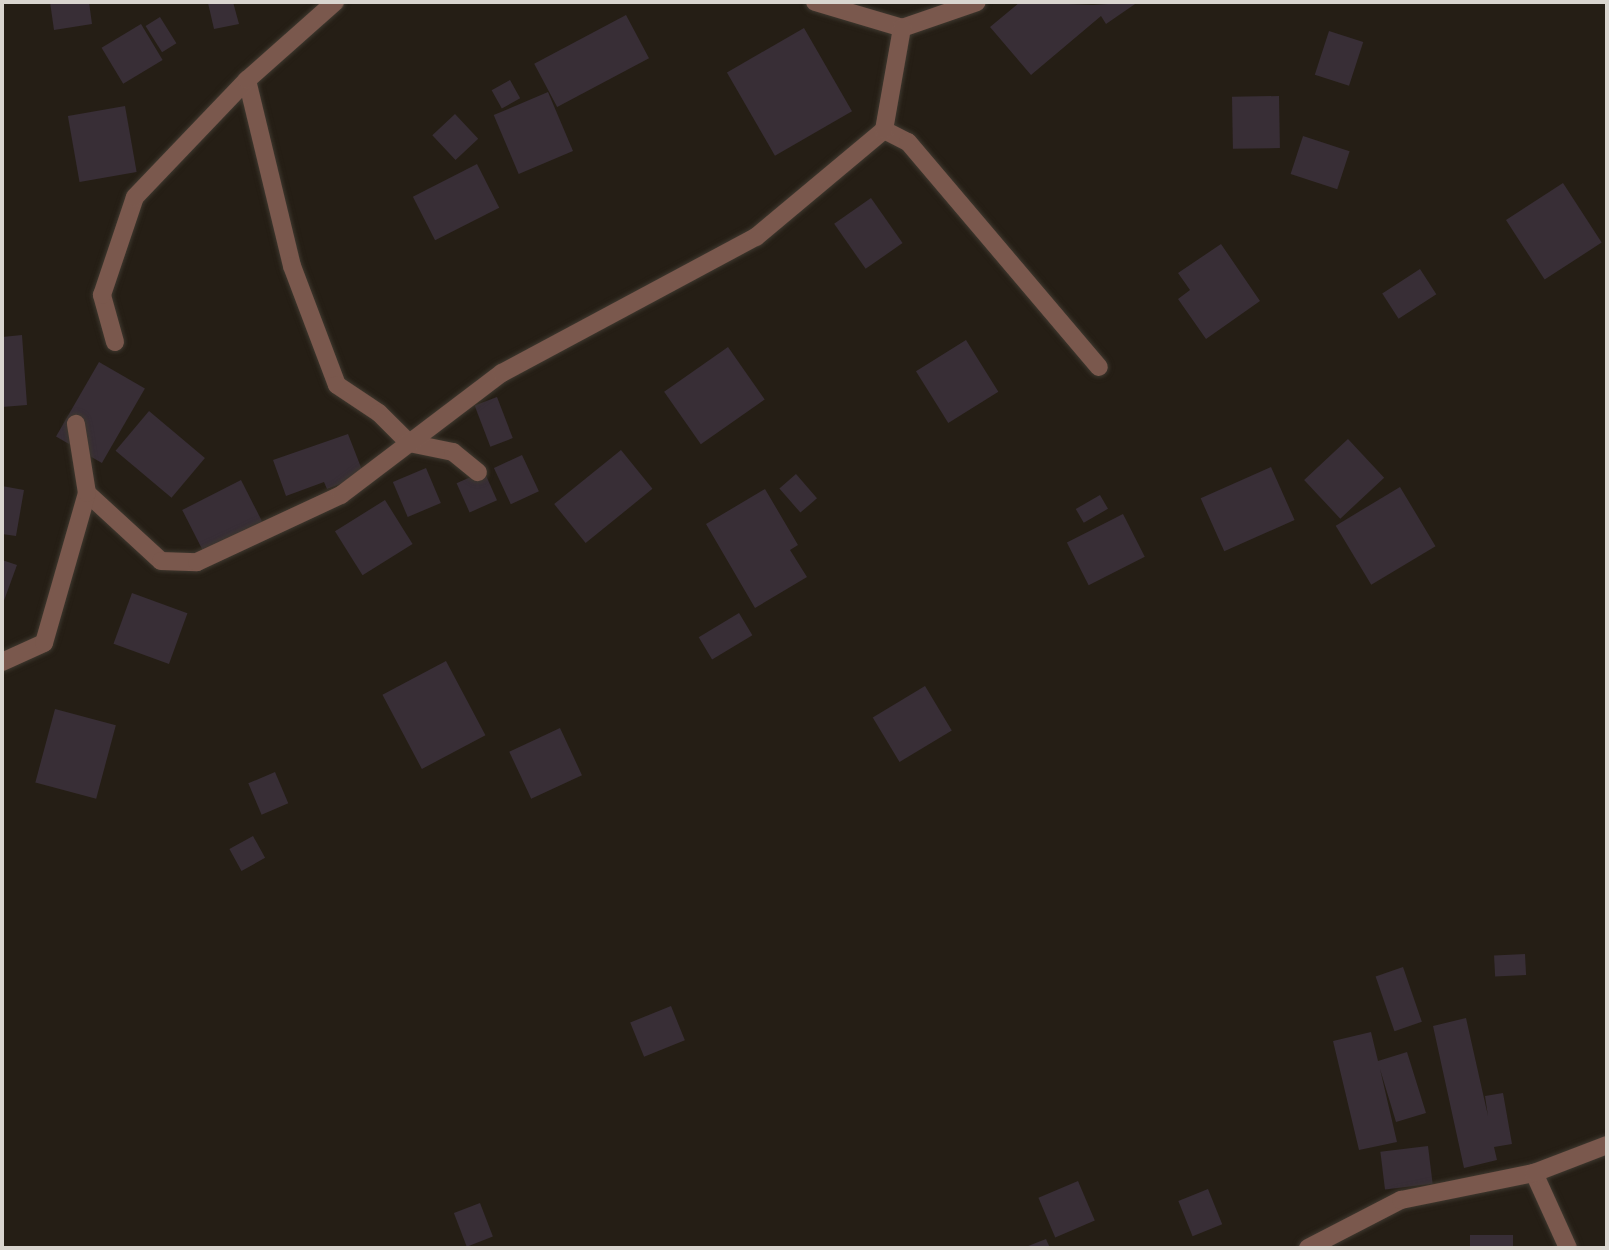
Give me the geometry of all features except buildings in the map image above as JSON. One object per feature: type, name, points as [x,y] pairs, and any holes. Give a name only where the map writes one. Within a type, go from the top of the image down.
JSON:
[{"type":"street","points":[[115,342],[102,295],[135,198],[247,80],[335,2]]},
{"type":"street","points":[[815,2],[902,28],[977,2]]},
{"type":"street","points":[[88,493],[161,562],[197,562],[341,495],[502,373],[756,237],[884,130],[902,28]]},
{"type":"street","points":[[247,80],[292,265],[338,385],[379,413],[409,443],[453,452],[478,472]]},
{"type":"street","points":[[884,130],[908,142],[1098,367]]},
{"type":"street","points":[[2,662],[44,643],[88,493],[76,424]]},
{"type":"street","points":[[1308,1248],[1401,1200],[1534,1173],[1607,1145]]},
{"type":"street","points":[[1534,1173],[1568,1248]]}]
